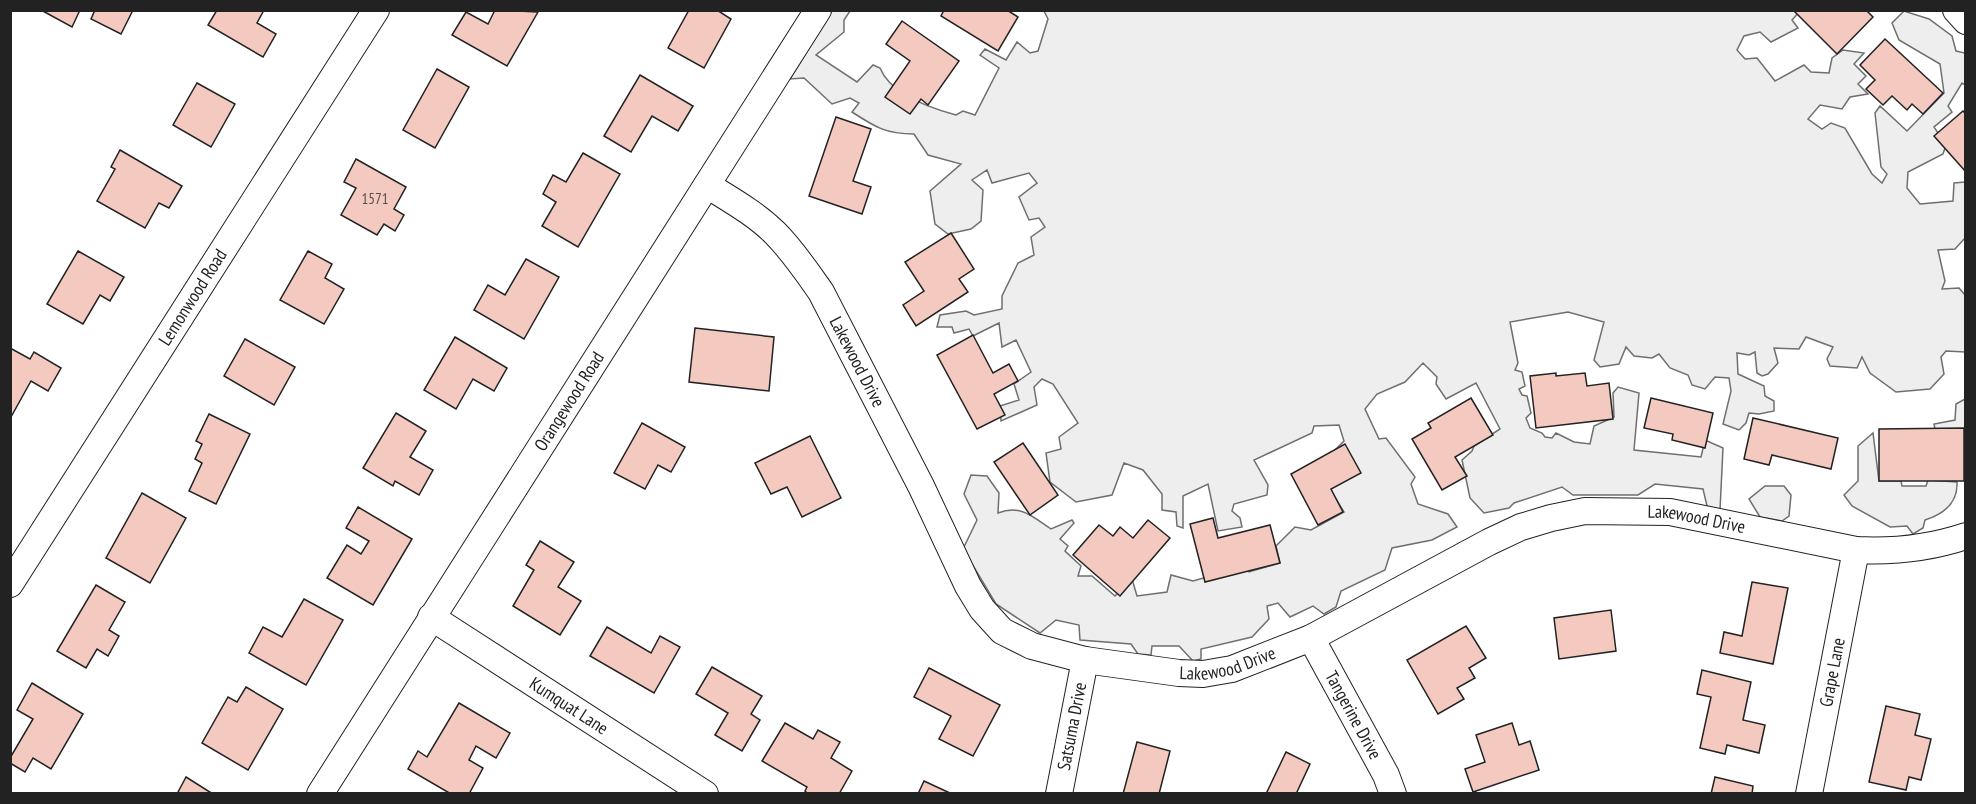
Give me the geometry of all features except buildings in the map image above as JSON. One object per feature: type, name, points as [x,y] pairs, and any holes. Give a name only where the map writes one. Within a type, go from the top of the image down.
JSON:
[{"type":"street","name":"Lemonwood Road","points":[[10,584],[376,10]]},
{"type":"street","name":"Orangewood Road","points":[[320,794],[818,10]]},
{"type":"street","points":[[1956,10],[1965,21]]},
{"type":"street","name":"Lakewood Drive","points":[[707,185],[748,210],[775,233],[804,266],[821,292],[921,486],[968,586],[982,609],[1002,631],[1032,646],[1085,660],[1179,673],[1203,674],[1232,669],[1311,638],[1521,527],[1585,511],[1670,512],[1856,550],[1886,551],[1921,547],[1965,536]]},
{"type":"street","name":"Grape Lane","points":[[1809,794],[1856,550]]},
{"type":"street","name":"Kumquat Lane","points":[[431,617],[705,794]]},
{"type":"street","name":"Tangerine Drive","points":[[1311,638],[1386,775],[1393,794]]},
{"type":"street","name":"Satsuma Drive","points":[[1059,794],[1085,660]]},
{"type":"shaded area","points":[[832,11],[850,11],[844,20],[844,32],[816,55],[857,82],[873,65],[880,68],[893,86],[912,99],[956,115],[963,111],[975,115],[999,68],[980,55],[985,49],[1006,60],[1017,42],[1030,53],[1038,51],[1048,19],[1044,11],[1800,11],[1792,20],[1798,28],[1771,42],[1760,32],[1744,36],[1737,50],[1745,59],[1757,58],[1775,81],[1804,65],[1811,72],[1829,73],[1832,58],[1843,50],[1864,53],[1854,64],[1866,76],[1858,84],[1868,94],[1850,97],[1842,109],[1820,105],[1808,119],[1822,129],[1831,123],[1845,128],[1872,174],[1882,183],[1887,174],[1881,167],[1875,113],[1880,106],[1907,131],[1944,93],[1940,64],[1899,40],[1892,23],[1904,11],[1929,19],[1952,36],[1956,51],[1965,53],[1965,85],[1962,83],[1948,106],[1952,112],[1934,127],[1946,145],[1943,154],[1908,172],[1907,188],[1920,204],[1953,201],[1954,183],[1965,182],[1965,238],[1955,249],[1938,250],[1945,281],[1942,289],[1959,288],[1965,295],[1965,352],[1946,351],[1941,357],[1944,374],[1930,389],[1896,392],[1870,373],[1862,357],[1857,368],[1830,366],[1827,359],[1833,347],[1806,337],[1799,349],[1774,348],[1778,363],[1768,374],[1762,376],[1757,373],[1755,352],[1749,355],[1737,353],[1738,374],[1764,386],[1765,396],[1774,401],[1774,411],[1749,413],[1746,423],[1739,430],[1723,424],[1731,391],[1729,378],[1715,377],[1705,389],[1692,385],[1688,375],[1670,368],[1659,354],[1652,358],[1634,356],[1626,347],[1619,364],[1600,367],[1594,360],[1604,322],[1568,312],[1510,322],[1518,363],[1515,370],[1522,372],[1525,386],[1519,389],[1522,395],[1527,396],[1531,413],[1526,418],[1530,428],[1542,433],[1545,437],[1552,438],[1556,433],[1574,442],[1590,444],[1594,426],[1614,417],[1613,393],[1618,387],[1639,393],[1634,450],[1701,457],[1705,440],[1723,448],[1720,510],[1707,506],[1703,489],[1655,484],[1638,495],[1573,495],[1562,487],[1514,503],[1509,508],[1484,513],[1470,498],[1462,460],[1474,446],[1500,429],[1476,383],[1446,399],[1436,384],[1437,377],[1423,363],[1405,382],[1377,394],[1365,409],[1379,439],[1386,438],[1415,477],[1411,484],[1418,504],[1448,514],[1457,527],[1432,540],[1392,548],[1385,570],[1341,591],[1336,607],[1324,614],[1313,606],[1290,617],[1278,603],[1267,606],[1269,619],[1252,637],[1201,649],[1201,659],[1193,661],[1179,646],[1152,646],[1151,655],[1138,654],[1131,644],[1080,640],[1079,625],[1056,620],[1040,633],[996,604],[963,549],[977,520],[964,494],[971,475],[987,476],[999,493],[998,513],[1020,511],[1051,529],[1072,520],[1074,523],[1060,539],[1068,546],[1065,551],[1081,566],[1078,576],[1092,576],[1115,596],[1132,579],[1137,596],[1167,592],[1171,575],[1193,581],[1245,566],[1249,572],[1280,563],[1276,546],[1295,527],[1311,530],[1344,512],[1329,488],[1331,454],[1344,441],[1339,425],[1314,426],[1312,433],[1254,460],[1268,485],[1267,495],[1234,504],[1232,511],[1240,518],[1242,527],[1218,531],[1208,484],[1183,496],[1183,528],[1177,526],[1176,512],[1162,510],[1162,494],[1143,470],[1124,463],[1112,495],[1076,502],[1050,482],[1046,453],[1061,449],[1059,437],[1078,423],[1053,384],[1042,379],[1034,387],[1037,405],[1001,421],[1000,406],[1019,400],[1014,384],[1031,372],[1016,340],[1002,347],[999,323],[973,336],[969,329],[954,333],[952,327],[937,327],[940,315],[966,311],[974,315],[1002,309],[1002,296],[1018,263],[1034,255],[1031,237],[1045,227],[1039,218],[1029,220],[1019,197],[1037,183],[1029,173],[992,183],[987,170],[972,180],[983,190],[981,221],[971,229],[948,234],[935,224],[930,191],[961,164],[928,155],[914,134],[888,131],[867,122],[852,112],[859,103],[850,98],[832,104],[804,78],[790,79]]},
{"type":"shaded area","points":[[1965,399],[1965,467],[1962,439],[1937,440],[1934,424],[1955,420],[1956,404]]},
{"type":"shaded area","points":[[1873,433],[1879,481],[1901,481],[1902,486],[1926,486],[1928,480],[1957,482],[1955,496],[1949,507],[1925,520],[1923,528],[1913,534],[1907,526],[1890,527],[1852,506],[1844,495],[1858,481],[1858,446]]},
{"type":"shaded area","points":[[1765,486],[1784,486],[1791,495],[1789,516],[1782,521],[1760,517],[1749,499]]}]
